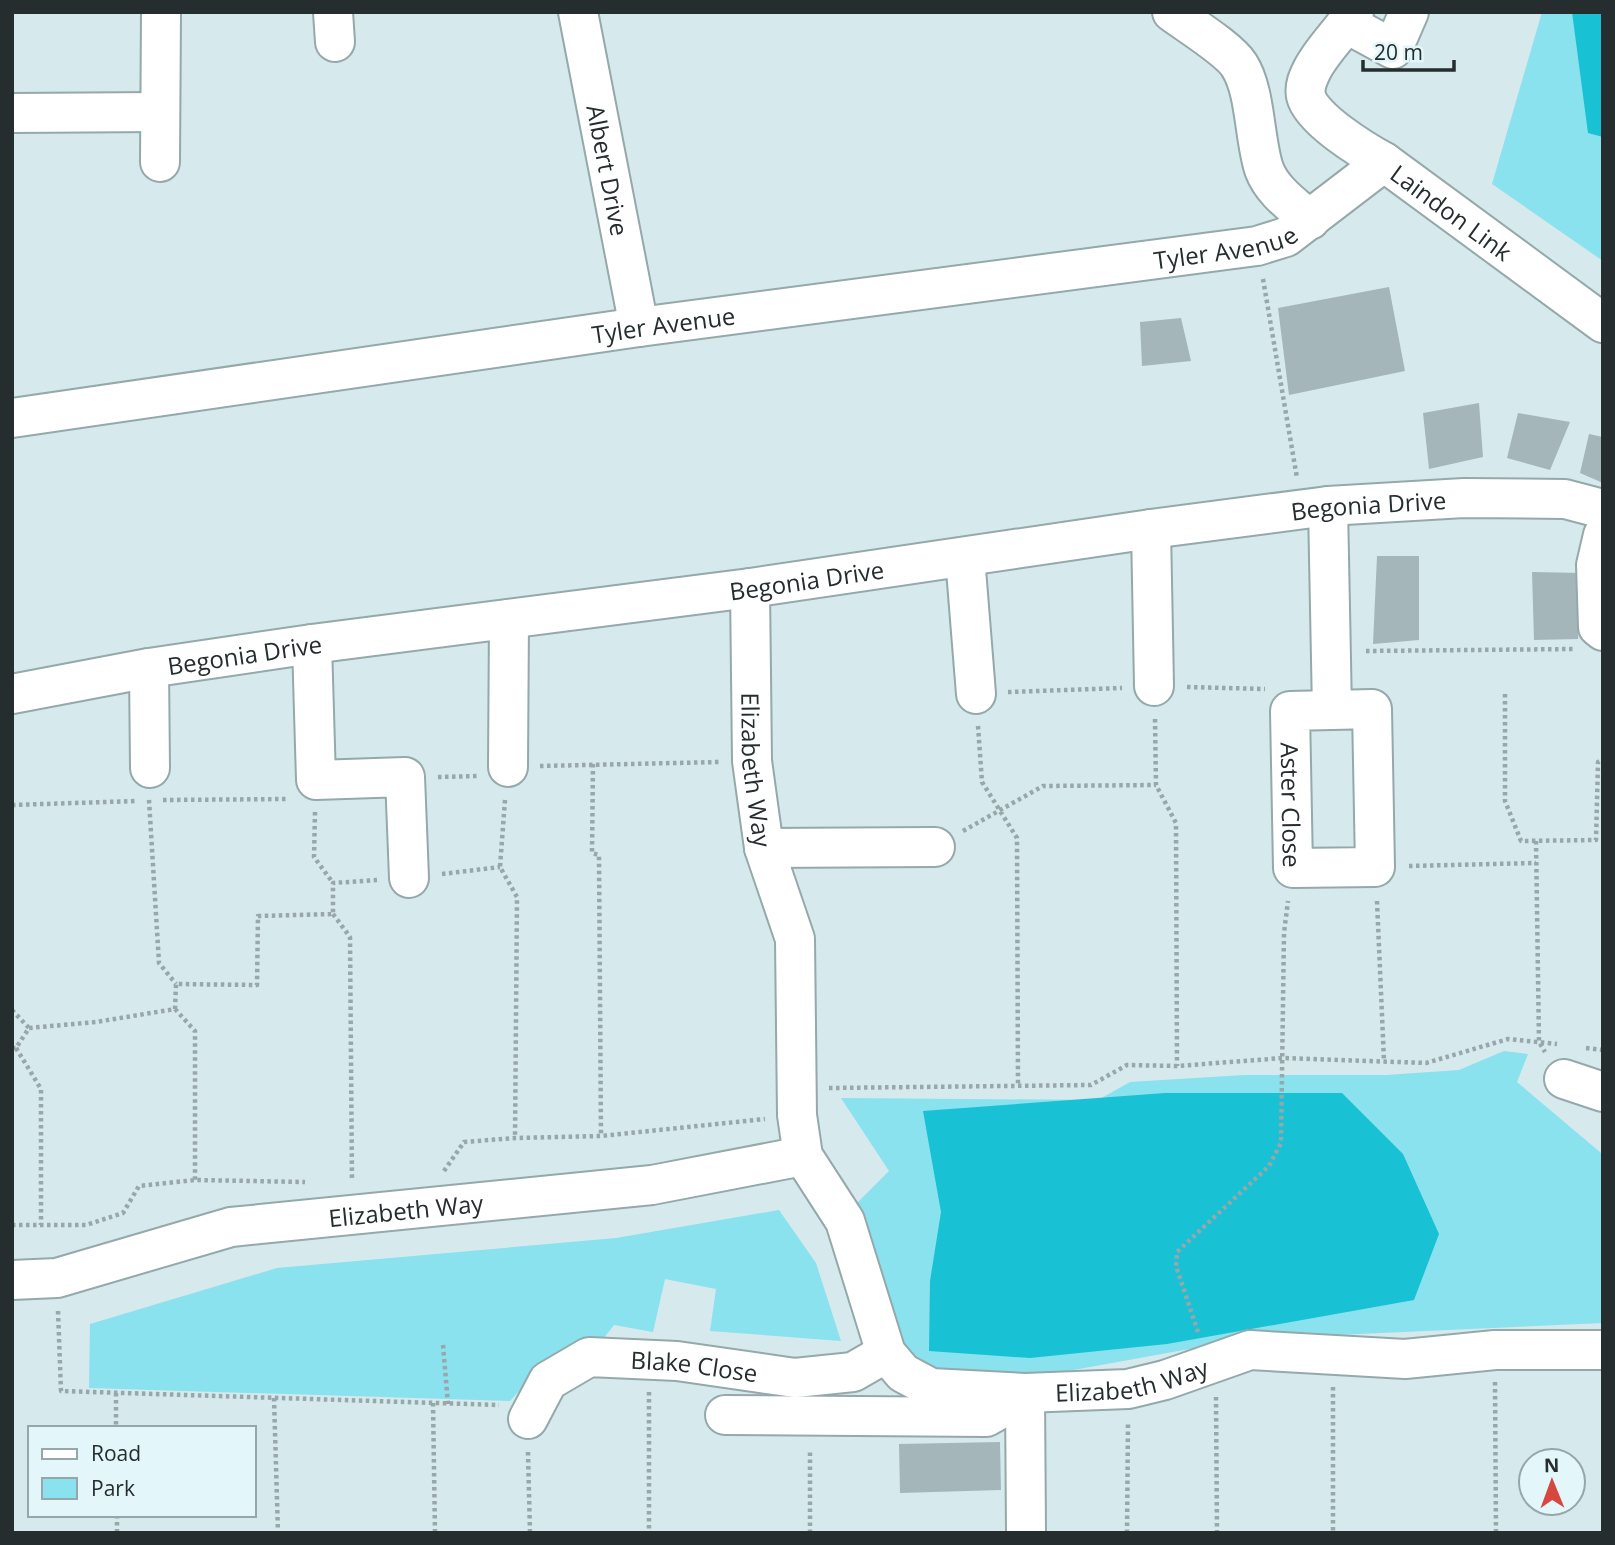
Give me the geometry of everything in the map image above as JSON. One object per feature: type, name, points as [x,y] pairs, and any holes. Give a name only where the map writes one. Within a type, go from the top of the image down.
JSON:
[{"type":"street","points":[[160,162],[161,12]]},
{"type":"street","name":"Albert Drive","points":[[578,12],[639,327]]},
{"type":"street","points":[[1172,12],[1227,52],[1239,64],[1246,81],[1264,170],[1278,192],[1310,220]]},
{"type":"street","points":[[1384,162],[1354,145],[1317,114],[1306,98],[1306,85],[1313,67],[1351,18],[1392,49],[1409,12]]},
{"type":"street","points":[[12,113],[160,112]]},
{"type":"street","name":"Laindon Link","points":[[1310,220],[1384,162],[1603,323]]},
{"type":"street","name":"Tyler Avenue","points":[[12,418],[639,327],[1257,246],[1286,237],[1310,220]]},
{"type":"street","name":"Begonia Drive","points":[[12,694],[149,668],[312,644],[750,588],[1328,506],[1464,498],[1565,499],[1603,509]]},
{"type":"street","points":[[1328,506],[1332,710]]},
{"type":"street","points":[[1151,529],[1154,686]]},
{"type":"street","points":[[1589,640],[1598,627],[1596,565],[1603,535]]},
{"type":"street","points":[[965,557],[976,694]]},
{"type":"street","name":"Elizabeth Way","points":[[750,588],[752,761],[764,848],[795,939],[797,1102],[803,1156],[845,1221],[886,1353],[903,1373],[931,1388],[1025,1393],[1128,1389],[1165,1380],[1205,1352],[1251,1350],[1405,1359],[1495,1350],[1603,1350]]},
{"type":"street","points":[[508,771],[509,619]]},
{"type":"street","points":[[312,644],[316,780],[405,777],[409,878]]},
{"type":"street","points":[[149,668],[154,789]]},
{"type":"street","name":"Aster Close","points":[[1372,709],[1375,867],[1293,869],[1290,711],[1372,709]]},
{"type":"street","points":[[764,848],[935,847]]},
{"type":"street","points":[[1563,1062],[1603,1092]]},
{"type":"street","name":"Elizabeth Way","points":[[12,1280],[57,1278],[231,1227],[652,1185],[803,1156]]},
{"type":"street","name":"Blake Close","points":[[531,1413],[548,1381],[589,1357],[677,1361],[796,1378],[853,1371],[886,1353]]},
{"type":"street","points":[[725,1415],[986,1418],[1025,1393]]},
{"type":"street","points":[[1025,1393],[1026,1533]]},
{"type":"path","points":[[1331,651],[1589,640]]},
{"type":"path","points":[[1154,686],[1156,785],[1176,823],[1177,1066]]},
{"type":"path","points":[[1018,1086],[1017,838],[982,782],[976,694],[1154,686],[1275,689],[1290,711]]},
{"type":"path","points":[[1505,694],[1505,801],[1521,841],[1596,840],[1598,762],[1603,761]]},
{"type":"path","points":[[405,777],[593,764],[752,761]]},
{"type":"path","points":[[593,764],[592,853],[599,855],[601,1136]]},
{"type":"path","points":[[508,771],[500,867],[517,897],[514,1138]]},
{"type":"path","points":[[12,805],[154,789],[295,799],[316,780]]},
{"type":"path","points":[[316,780],[314,857],[333,883],[333,914],[350,937],[352,1183]]},
{"type":"path","points":[[935,847],[1043,786],[1156,785]]},
{"type":"path","points":[[154,789],[159,963],[176,984],[175,1009],[195,1031],[195,1180]]},
{"type":"path","points":[[1536,841],[1539,1042]]},
{"type":"path","points":[[1384,1061],[1375,867],[1536,863]]},
{"type":"path","points":[[333,883],[409,878],[500,867]]},
{"type":"path","points":[[1217,1533],[1205,1352],[1176,1266],[1177,1252],[1269,1166],[1281,1143],[1284,933],[1293,869]]},
{"type":"path","points":[[176,984],[257,985],[258,916],[333,914]]},
{"type":"path","points":[[41,1225],[41,1089],[14,1048],[29,1028],[96,1022],[175,1009]]},
{"type":"path","points":[[12,1010],[29,1028]]},
{"type":"path","points":[[441,1176],[464,1142],[601,1136],[797,1102],[1018,1086],[1091,1085],[1127,1065],[1177,1066],[1283,1058],[1426,1063],[1508,1039],[1539,1042],[1563,1062]]},
{"type":"path","points":[[1584,1048],[1603,1050]]},
{"type":"path","points":[[12,1225],[86,1224],[123,1213],[139,1186],[195,1180],[313,1182]]},
{"type":"path","points":[[57,1278],[61,1391],[433,1403],[531,1413],[530,1533]]},
{"type":"path","points":[[443,1345],[448,1404]]},
{"type":"path","points":[[1495,1350],[1496,1533]]},
{"type":"path","points":[[1333,1355],[1334,1533]]},
{"type":"path","points":[[649,1359],[649,1533]]},
{"type":"path","points":[[1127,1533],[1128,1389]]},
{"type":"path","points":[[116,1393],[116,1426]]},
{"type":"path","points":[[274,1398],[278,1533]]},
{"type":"path","points":[[433,1403],[435,1533]]},
{"type":"path","points":[[810,1416],[810,1533]]},
{"type":"green space","points":[[1542,12],[1603,12],[1603,261],[1492,184]]},
{"type":"green space","points":[[1504,1051],[1528,1054],[1517,1082],[1603,1152],[1603,1323],[1245,1339],[1051,1374],[938,1371],[901,1347],[853,1207],[889,1171],[841,1098],[1098,1100],[1130,1082],[1244,1075],[1386,1075],[1459,1070]]},
{"type":"green space","points":[[779,1210],[816,1263],[841,1341],[710,1331],[716,1289],[665,1279],[653,1332],[614,1325],[603,1339],[567,1352],[510,1401],[89,1388],[90,1324],[277,1268],[616,1238]]},
{"type":"shaded area","points":[[1572,12],[1603,12],[1603,137],[1588,133]]},
{"type":"shaded area","points":[[1165,1093],[1342,1093],[1403,1154],[1439,1234],[1414,1300],[1167,1344],[1030,1358],[929,1351],[930,1281],[941,1212],[923,1111]]},
{"type":"building","points":[[1389,287],[1405,371],[1289,395],[1278,308]]},
{"type":"building","points":[[1181,318],[1191,361],[1142,366],[1140,322]]},
{"type":"building","points":[[1479,403],[1483,457],[1429,469],[1423,413]]},
{"type":"building","points":[[1518,413],[1570,422],[1550,470],[1507,458]]},
{"type":"building","points":[[1589,434],[1603,437],[1603,483],[1580,473]]},
{"type":"building","points":[[1377,556],[1419,556],[1419,640],[1373,644]]},
{"type":"building","points":[[1532,572],[1582,573],[1578,639],[1534,640]]},
{"type":"building","points":[[1000,1442],[1001,1490],[900,1493],[899,1444]]}]
